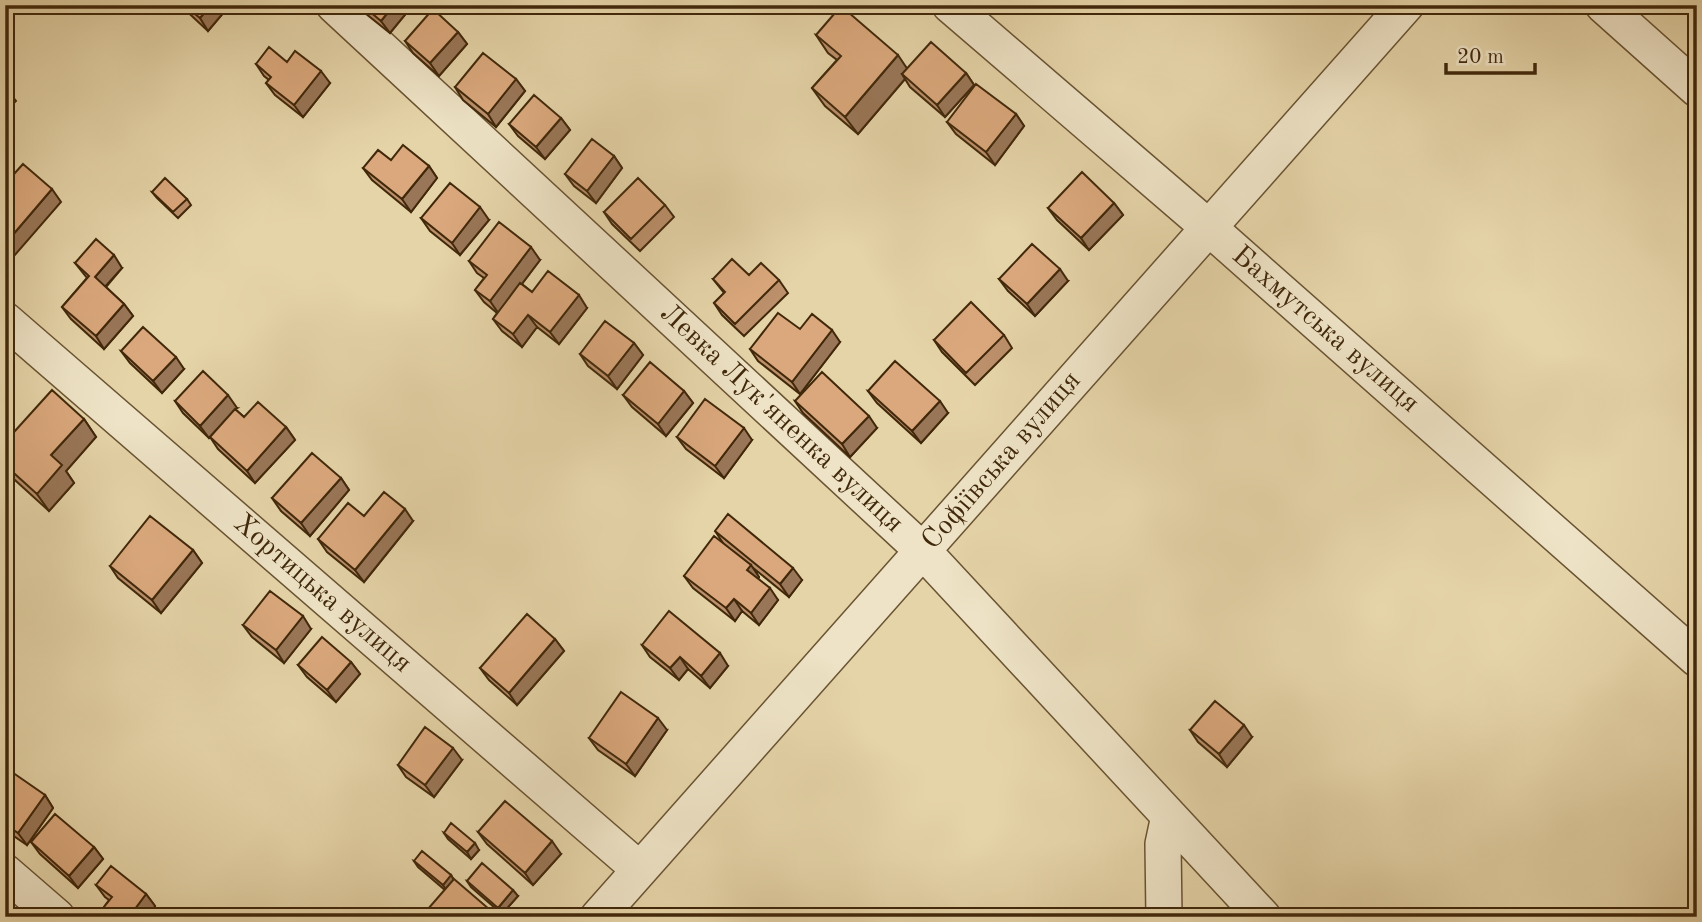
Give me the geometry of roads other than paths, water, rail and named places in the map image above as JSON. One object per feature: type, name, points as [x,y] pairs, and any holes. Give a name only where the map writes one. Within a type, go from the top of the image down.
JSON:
[{"type":"street","name":"Левка Лук'яненка вулиця","points":[[334,5],[923,551],[1263,917]]},
{"type":"street","name":"Бахмутська вулиця","points":[[950,5],[1208,227],[1697,659]]},
{"type":"street","name":"Софіївська вулиця","points":[[598,917],[1406,5]]},
{"type":"street","points":[[1603,5],[1697,89]]},
{"type":"street","name":"Хортицька вулиця","points":[[5,320],[639,869]]},
{"type":"street","points":[[1164,917],[1163,844],[1169,816]]},
{"type":"street","points":[[5,872],[57,917]]}]
